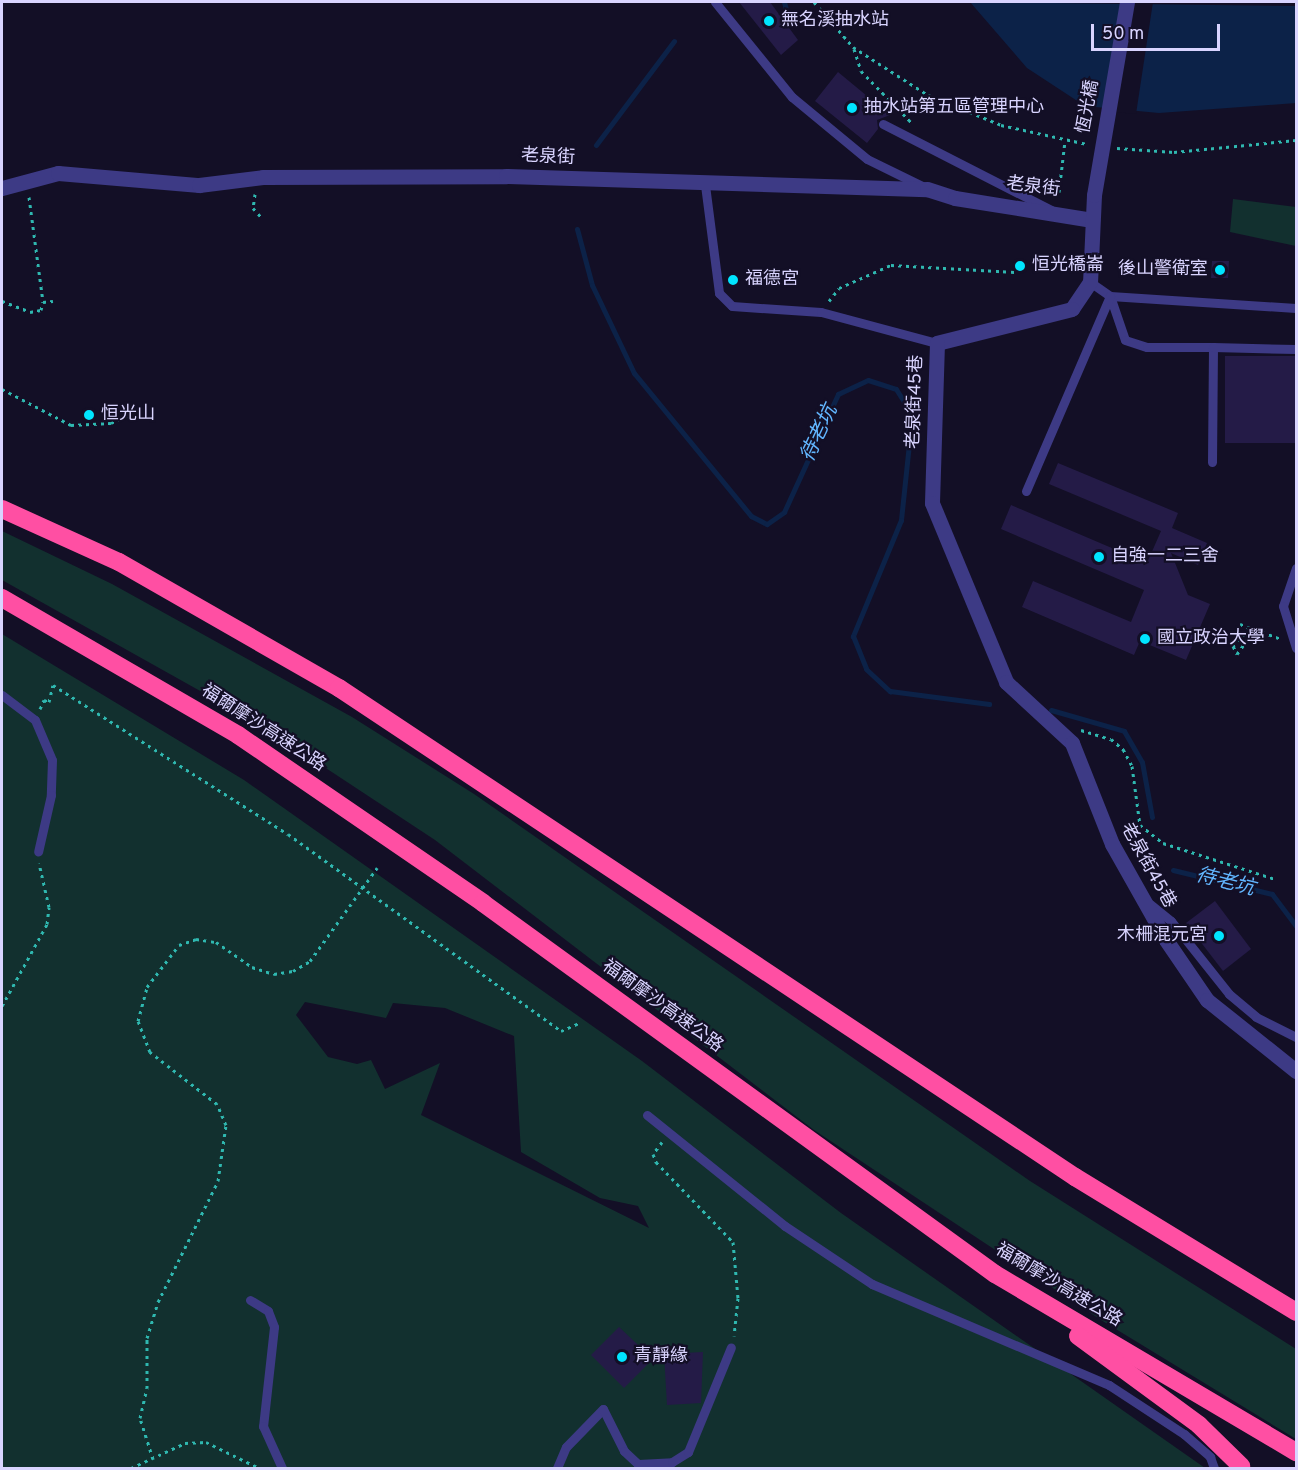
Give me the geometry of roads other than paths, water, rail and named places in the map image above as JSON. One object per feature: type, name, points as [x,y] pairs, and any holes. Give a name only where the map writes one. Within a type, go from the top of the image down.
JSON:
[{"type":"highway","points":[[2,509],[118,562],[339,688],[1075,1177],[1296,1312]]},
{"type":"highway","name":"福爾摩沙高速公路","points":[[2,598],[238,735],[483,903],[995,1274],[1296,1452]]},
{"type":"highway","points":[[995,1274],[1199,1425],[1243,1467]]},
{"type":"street","name":"恆光橋","points":[[1092,220],[1127,2]]},
{"type":"street","name":"老泉街","points":[[2,188],[58,173],[199,185],[251,178],[506,176],[705,185],[927,189],[955,198],[1051,210],[1092,220]]},
{"type":"street","points":[[1090,282],[1092,220]]},
{"type":"street","name":"老泉街45巷","points":[[1090,282],[1072,309],[937,343],[932,503],[1005,682],[1072,743],[1097,813],[1141,896],[1207,1000],[1296,1071]]},
{"type":"lane","points":[[715,2],[792,97],[867,159],[927,189]]},
{"type":"lane","points":[[882,124],[1009,186],[1051,210]]},
{"type":"lane","points":[[705,185],[719,293],[732,306],[821,312],[937,343]]},
{"type":"lane","points":[[1090,282],[1110,296],[1296,308]]},
{"type":"lane","points":[[1110,296],[1125,340],[1147,347],[1296,349]]},
{"type":"lane","points":[[1026,491],[1110,296]]},
{"type":"lane","points":[[1212,462],[1213,347]]},
{"type":"lane","points":[[1294,644],[1283,606],[1296,568]]},
{"type":"lane","points":[[2,695],[35,720],[52,760],[51,795],[38,852]]},
{"type":"lane","points":[[1141,896],[1171,921],[1229,994],[1256,1017],[1296,1037]]},
{"type":"lane","points":[[647,1115],[785,1226],[872,1284],[1108,1385],[1184,1434],[1210,1457],[1214,1468]]},
{"type":"lane","points":[[250,1300],[268,1311],[274,1327],[263,1426],[282,1468]]},
{"type":"lane","points":[[557,1468],[566,1447],[603,1409],[624,1450],[638,1464],[672,1462],[688,1452],[731,1347]]},
{"type":"water","points":[[970,2],[1296,6],[1296,103],[1159,113],[1085,106],[1027,68]]},
{"type":"waterway","name":"待老坑","points":[[784,2],[790,25]]},
{"type":"waterway","name":"待老坑","points":[[596,145],[674,41]]},
{"type":"waterway","name":"待老坑","points":[[577,229],[592,285],[634,373],[751,516],[767,524],[784,512],[838,394],[868,380],[896,389],[912,415],[901,520],[853,636],[866,669],[890,691],[989,704]]},
{"type":"waterway","name":"待老坑","points":[[1051,710],[1124,731],[1142,762],[1152,817]]},
{"type":"waterway","name":"待老坑","points":[[1173,870],[1272,894],[1296,926]]},
{"type":"place","name":"無名溪抽水站","points":[[769,21]]},
{"type":"place","name":"抽水站第五區管理中心","points":[[852,108]]},
{"type":"place","name":"恒光橋崙","points":[[1020,266]]},
{"type":"place","name":"後山警衛室","points":[[1220,270]]},
{"type":"place","name":"福德宮","points":[[733,280]]},
{"type":"place","name":"恒光山","points":[[89,415]]},
{"type":"place","name":"自強一二三舍","points":[[1099,557]]},
{"type":"place","name":"國立政治大學","points":[[1145,639]]},
{"type":"place","name":"木柵混元宮","points":[[1219,936]]},
{"type":"place","name":"青靜緣","points":[[622,1357]]}]
